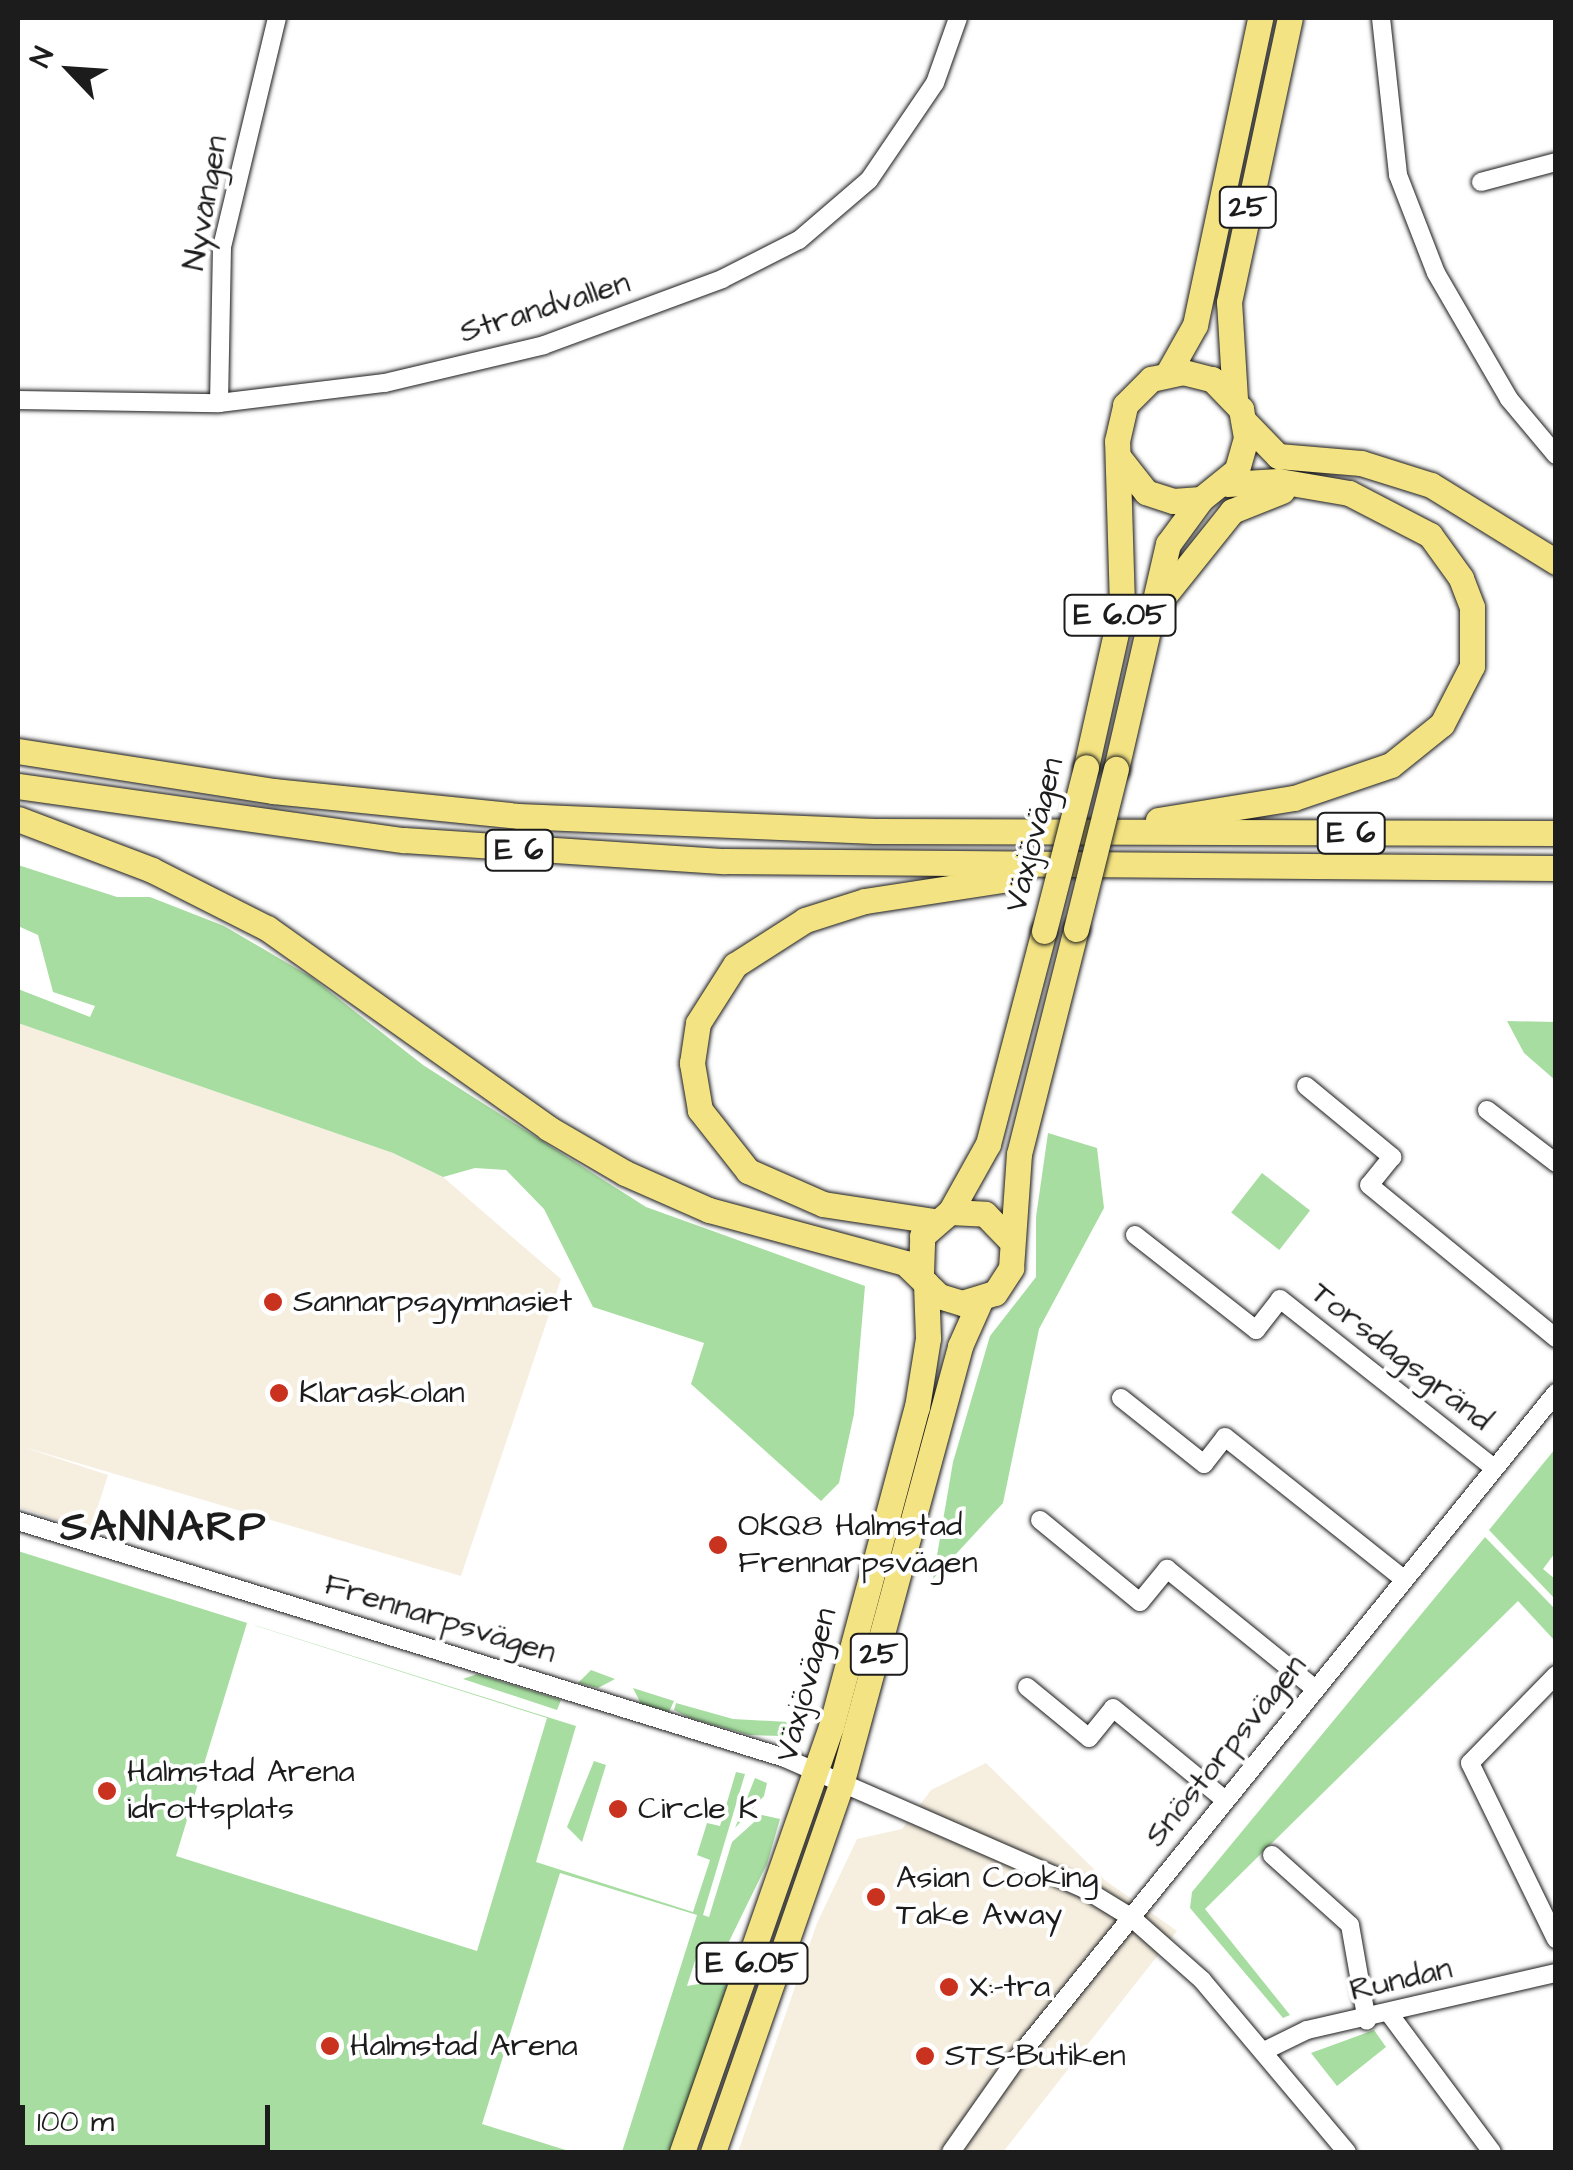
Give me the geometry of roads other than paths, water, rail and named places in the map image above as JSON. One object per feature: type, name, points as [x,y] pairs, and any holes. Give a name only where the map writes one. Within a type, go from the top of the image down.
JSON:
[{"type":"highway","name":"Växjövägen","points":[[682,2152],[818,1771],[917,1407],[928,1338],[919,1245],[942,1217],[988,1144],[1086,767],[1122,606],[1120,459],[1116,441],[1125,405],[1151,379],[1168,373],[1195,325],[1260,18]]},
{"type":"highway","name":"25","points":[[1240,410],[1229,302],[1290,18]]},
{"type":"highway","points":[[1168,373],[1198,374],[1240,410],[1278,456],[1361,463],[1431,485],[1556,562]]},
{"type":"highway","points":[[1085,831],[1330,790],[1391,765],[1442,724],[1472,666],[1472,607],[1462,578],[1430,535],[1406,518],[1316,486],[1227,484],[1244,454],[1240,410]]},
{"type":"highway","points":[[1120,459],[1146,492],[1173,501],[1201,499]]},
{"type":"highway","name":"Växjövägen","points":[[714,2152],[842,1781],[960,1346],[980,1301],[1007,1278],[1019,1154],[1168,544],[1201,499],[1227,484]]},
{"type":"highway","points":[[1154,610],[1232,511],[1277,492],[1316,486]]},
{"type":"highway","name":"E 6","points":[[18,751],[274,791],[518,816],[765,828],[1556,833]]},
{"type":"highway","name":"E 6","points":[[18,786],[270,825],[514,850],[761,862],[1556,868]]},
{"type":"highway","points":[[18,819],[152,870],[267,928],[548,1128],[626,1173],[709,1210],[889,1257],[923,1278],[946,1300],[980,1301]]},
{"type":"highway","points":[[1009,1239],[985,1214],[942,1217],[795,1195],[728,1152],[694,1088],[694,1042],[706,1004],[745,957],[805,920],[864,901],[1102,864]]},
{"type":"street","name":"Nyvången","points":[[219,403],[222,246],[278,18]]},
{"type":"street","name":"Strandvallen","points":[[18,400],[219,403],[385,382],[544,345],[722,278],[799,240],[896,148],[934,84],[958,18]]},
{"type":"street","points":[[1381,18],[1398,175],[1436,273],[1508,399],[1556,455]]},
{"type":"street","points":[[1481,182],[1556,162]]},
{"type":"street","points":[[1306,1086],[1392,1158],[1370,1186],[1556,1338]]},
{"type":"street","points":[[1488,1110],[1556,1163]]},
{"type":"street","name":"Torsdagsgränd","points":[[1136,1235],[1256,1330],[1280,1300],[1494,1468]]},
{"type":"street","name":"Snöstorpsvägen","points":[[951,2152],[1314,1688],[1556,1393]]},
{"type":"street","points":[[1121,1398],[1204,1464],[1225,1436],[1402,1578]]},
{"type":"street","points":[[1040,1520],[1140,1602],[1167,1569],[1314,1688]]},
{"type":"street","name":"Frennarpsvägen","points":[[18,1521],[818,1771],[1083,1888],[1132,1918],[1202,1980],[1347,2152]]},
{"type":"street","points":[[1556,1675],[1470,1762],[1556,1938]]},
{"type":"street","points":[[1027,1687],[1089,1738],[1113,1708],[1225,1800]]},
{"type":"street","points":[[1272,1855],[1350,1926],[1367,2021]]},
{"type":"street","name":"Rundan","points":[[1264,2052],[1308,2030],[1391,2016],[1556,1973]]},
{"type":"street","points":[[1391,2016],[1492,2152]]},
{"type":"place","name":"Sannarpsgymnasiet","points":[[273,1302]]},
{"type":"place","name":"Klaraskolan","points":[[279,1393]]},
{"type":"place","name":"OKQ8 Halmstad Frennarpsvägen","points":[[718,1545]]},
{"type":"place","name":"Halmstad Arena idrottsplats","points":[[107,1791]]},
{"type":"place","name":"Circle K","points":[[618,1809]]},
{"type":"place","name":"Asian Cooking Take Away","points":[[876,1897]]},
{"type":"place","name":"X:-tra","points":[[949,1987]]},
{"type":"place","name":"Halmstad Arena","points":[[330,2046]]},
{"type":"place","name":"STS-Butiken","points":[[925,2056]]},
{"type":"district","name":"SANNARP","points":[[164,1528]]}]
